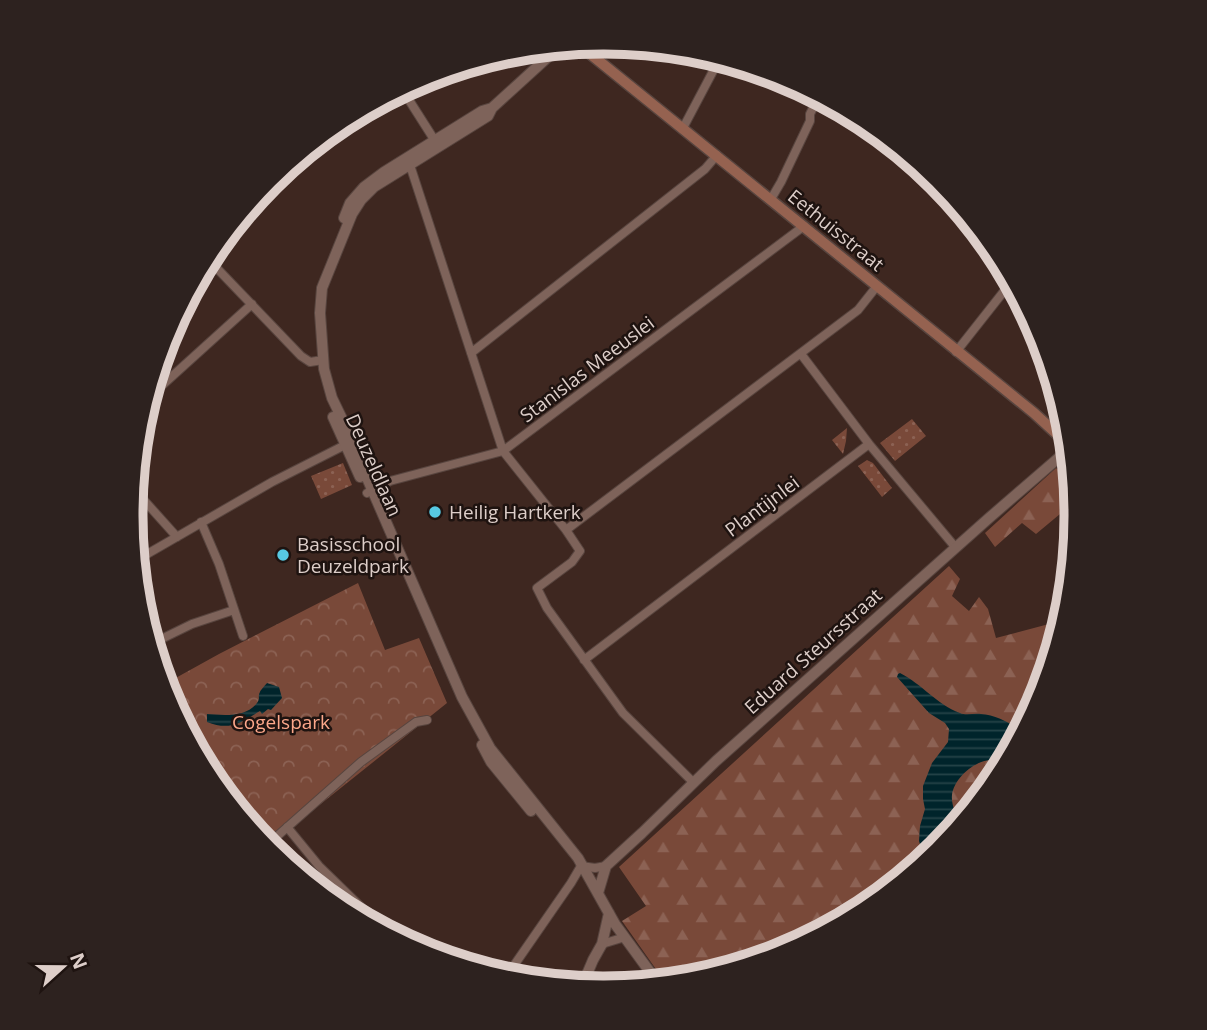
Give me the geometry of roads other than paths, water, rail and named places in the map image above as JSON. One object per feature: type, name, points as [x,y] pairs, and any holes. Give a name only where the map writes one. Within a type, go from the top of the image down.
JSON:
[{"type":"main road","name":"Eethuisstraat","points":[[591,54],[1034,413],[1057,434]]},
{"type":"street","name":"Deuzeldlaan","points":[[549,57],[492,108],[488,116],[436,143],[364,187],[350,203],[316,287],[314,312],[324,396],[349,443],[461,709],[491,762],[506,774],[578,858],[609,914],[651,973]]},
{"type":"street","points":[[683,128],[715,68]]},
{"type":"street","points":[[408,98],[436,143]]},
{"type":"street","points":[[771,199],[810,121],[814,106]]},
{"type":"street","points":[[471,354],[705,169],[717,155]]},
{"type":"street","points":[[409,160],[503,451],[580,551],[572,562],[537,588],[547,608],[622,713],[694,783]]},
{"type":"street","name":"Stanislas Meeuslei","points":[[370,492],[390,481],[503,451],[804,226]]},
{"type":"street","points":[[215,267],[301,356],[310,362],[320,360]]},
{"type":"street","points":[[566,530],[858,310],[877,286]]},
{"type":"street","points":[[956,352],[1005,289]]},
{"type":"street","points":[[161,386],[252,304]]},
{"type":"street","points":[[801,354],[869,443],[956,548]]},
{"type":"street","points":[[145,555],[272,482],[349,443]]},
{"type":"street","name":"Plantijnlei","points":[[584,660],[869,443]]},
{"type":"street","name":"Eduard Steursstraat","points":[[606,866],[716,761],[1060,456]]},
{"type":"street","points":[[144,500],[177,537]]},
{"type":"street","points":[[201,522],[219,564],[243,636]]},
{"type":"street","points":[[160,640],[192,624],[234,610]]},
{"type":"street","points":[[275,838],[361,762],[416,722],[427,720]]},
{"type":"street","points":[[287,827],[319,866],[360,905]]},
{"type":"street","points":[[513,967],[581,866],[606,866],[598,893]]},
{"type":"street","points":[[586,975],[602,944],[609,914]]},
{"type":"street","points":[[602,944],[625,937]]},
{"type":"water","points":[[898,674],[962,714],[992,716],[1013,726],[994,760],[973,766],[961,776],[952,798],[955,812],[921,848],[920,826],[925,809],[923,786],[932,763],[948,742],[949,729],[945,723],[929,713],[897,677]]},
{"type":"water","points":[[267,683],[279,687],[282,698],[271,710],[268,709],[262,714],[260,711],[229,726],[207,722],[207,714],[233,714],[252,708]]},
{"type":"place","name":"Heilig Hartkerk","points":[[435,512]]},
{"type":"place","name":"Basisschool Deuzeldpark","points":[[283,555]]},
{"type":"park label","name":"Cogelspark","points":[[281,722]]}]
